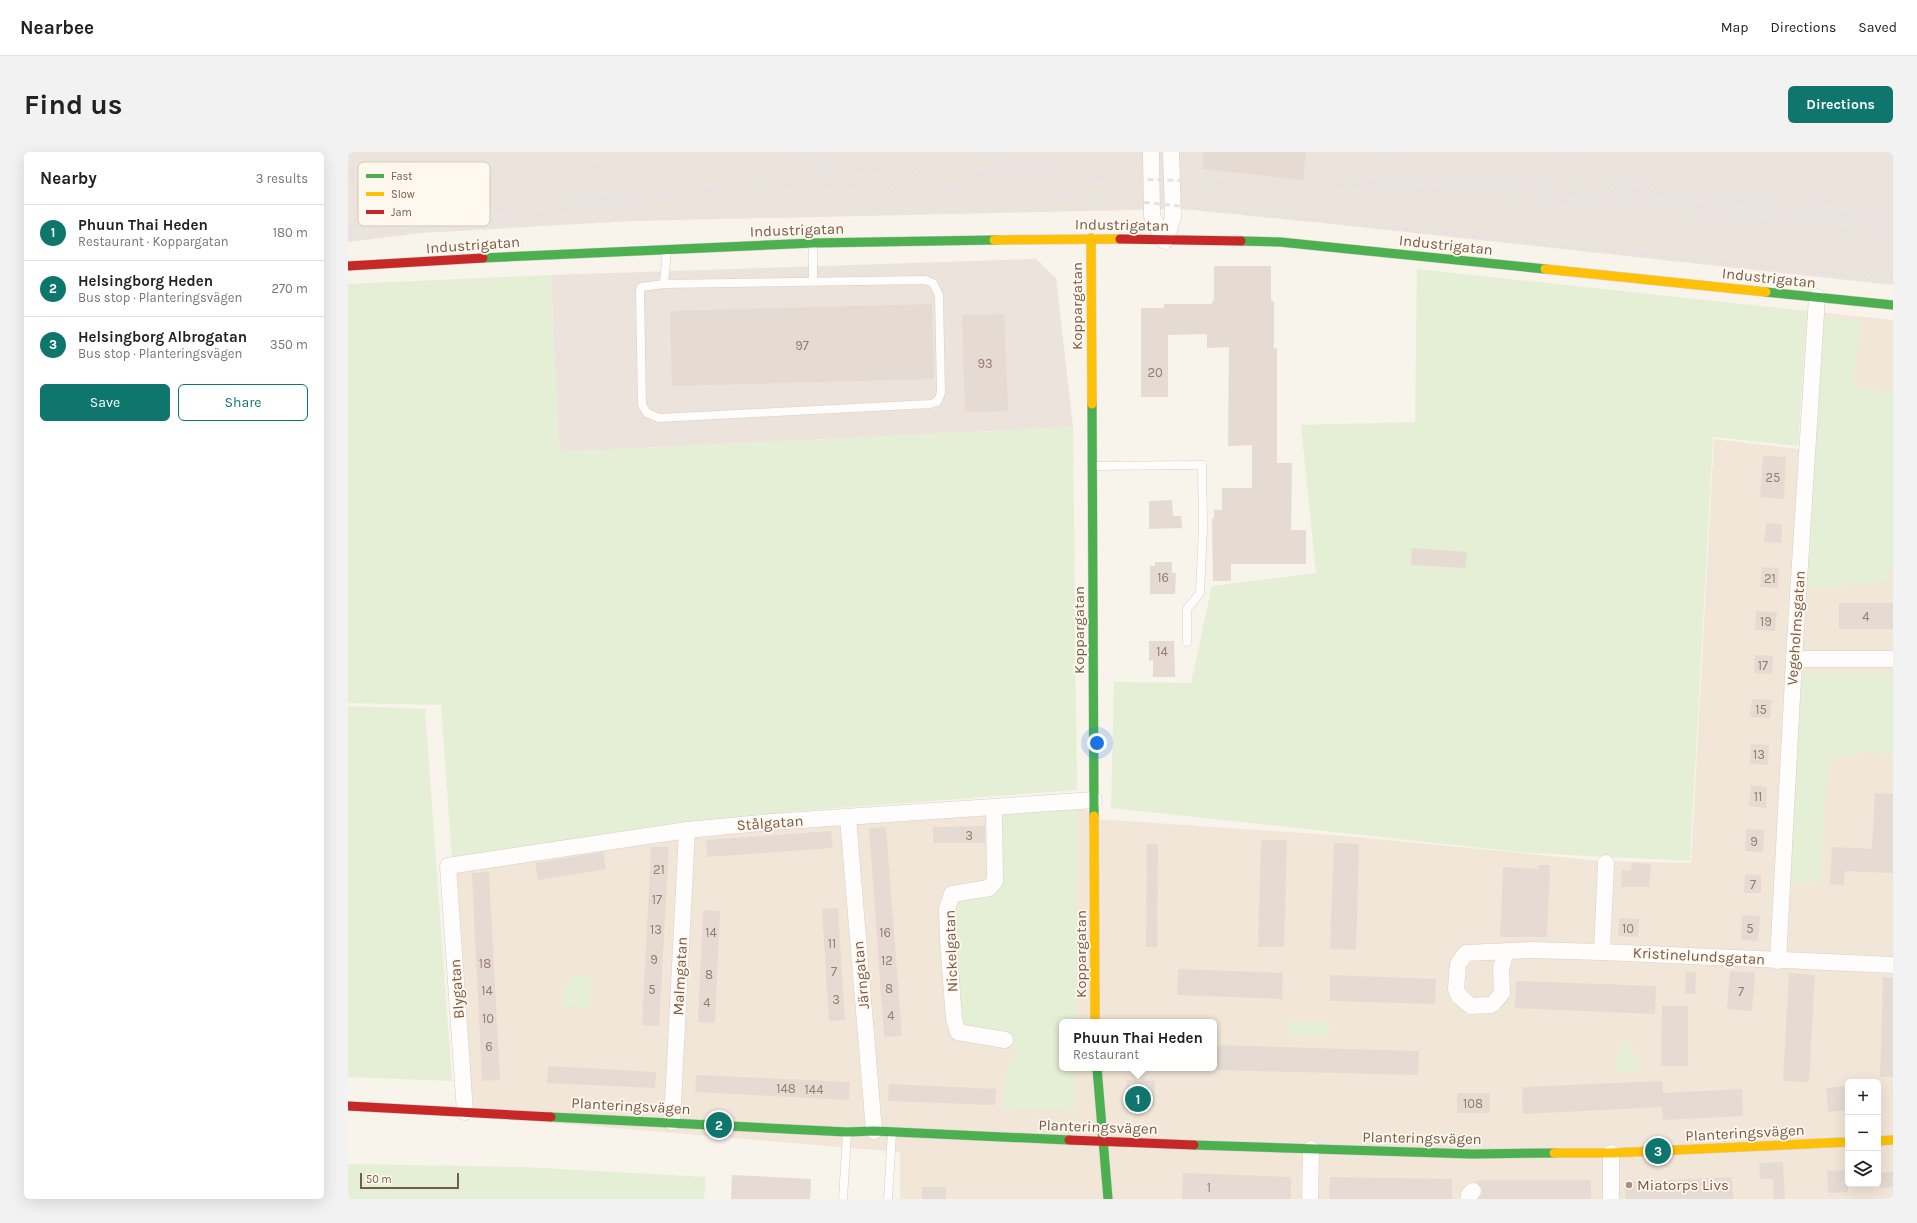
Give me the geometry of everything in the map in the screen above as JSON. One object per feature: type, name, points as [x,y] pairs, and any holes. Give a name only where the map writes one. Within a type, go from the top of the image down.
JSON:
[{"type":"street","points":[[1151,152],[1152,216],[1165,241]]},
{"type":"street","points":[[1165,241],[1173,217],[1172,152]]},
{"type":"street","name":"Industrigatan","points":[[348,266],[587,252],[813,243],[1091,238],[1165,241],[1280,242],[1893,305]]},
{"type":"street","name":"Koppargatan","points":[[1091,238],[1095,1019]]},
{"type":"street","name":"Vegeholmsgatan","points":[[1778,960],[1794,659],[1818,297]]},
{"type":"street","points":[[1794,659],[1893,659]]},
{"type":"street","name":"Stålgatan","points":[[448,866],[687,830],[772,822],[1094,800]]},
{"type":"street","name":"Nickelgatan","points":[[994,807],[995,881],[989,888],[952,894],[947,909],[948,932],[954,1019],[958,1032],[1005,1040]]},
{"type":"street","name":"Järngatan","points":[[848,818],[874,1131]]},
{"type":"street","name":"Malmgatan","points":[[672,1122],[687,830]]},
{"type":"street","points":[[1602,952],[1606,863]]},
{"type":"street","name":"Blygatan","points":[[448,866],[465,1112]]},
{"type":"street","name":"Kristinelundsgatan","points":[[1506,951],[1530,950],[1602,952],[1893,965]]},
{"type":"street","points":[[1096,1071],[1108,1199]]},
{"type":"street","name":"Planteringsvägen","points":[[348,1106],[847,1132],[874,1131],[1102,1142],[1472,1154],[1611,1153],[1845,1142]]},
{"type":"street","points":[[1881,1141],[1893,1140]]},
{"type":"street","points":[[1310,1149],[1310,1199]]},
{"type":"street","points":[[1611,1153],[1611,1199]]},
{"type":"lane","points":[[813,243],[813,281]]},
{"type":"lane","points":[[664,284],[667,249]]},
{"type":"lane","points":[[926,280],[934,283],[939,295],[941,394],[937,402],[930,404],[659,418],[653,416],[647,413],[642,405],[640,291],[641,287],[664,284],[926,280]]},
{"type":"lane","points":[[1092,466],[1202,465],[1203,529],[1200,593],[1188,609],[1187,642]]},
{"type":"lane","points":[[843,1199],[847,1132]]},
{"type":"lane","points":[[888,1199],[892,1132]]},
{"type":"shaded area","points":[[348,152],[1893,152],[1893,285],[1182,209],[631,221],[421,233],[348,242]]},
{"type":"shaded area","points":[[1036,259],[1056,278],[1073,427],[559,452],[551,275]]},
{"type":"shaded area","points":[[1807,311],[1893,320],[1893,1199],[900,1199],[900,1152],[460,1115],[446,868],[740,828],[1073,797],[1096,819],[1346,836],[1602,861],[1691,863],[1714,439],[1799,449]]},
{"type":"green space","points":[[1417,269],[1807,311],[1798,446],[1713,437],[1690,861],[1529,853],[1111,808],[1114,682],[1191,683],[1212,586],[1316,573],[1301,425],[1415,422]]},
{"type":"green space","points":[[551,275],[559,452],[1073,427],[1077,790],[798,811],[452,860],[441,705],[348,703],[348,284]]},
{"type":"green space","points":[[1822,317],[1861,320],[1853,386],[1893,393],[1893,568],[1890,569],[1888,582],[1804,589]]},
{"type":"green space","points":[[1802,673],[1893,673],[1893,755],[1867,752],[1831,760],[1826,786],[1820,881],[1790,884]]},
{"type":"green space","points":[[348,706],[425,709],[452,1081],[348,1077]]},
{"type":"green space","points":[[1077,808],[1076,1019],[1059,1019],[1059,1071],[1076,1071],[1075,1111],[1002,1109],[1005,1075],[1015,1051],[1001,1029],[962,1029],[955,901],[1000,888],[999,814]]},
{"type":"green space","points":[[572,976],[591,977],[590,1008],[563,1006],[564,982],[572,982]]},
{"type":"green space","points":[[1286,1021],[1329,1022],[1329,1036],[1286,1035]]},
{"type":"green space","points":[[1629,1042],[1640,1065],[1639,1071],[1617,1071],[1617,1060],[1622,1043]]},
{"type":"green space","points":[[348,1164],[524,1167],[706,1177],[704,1199],[348,1199]]},
{"type":"building","points":[[1204,152],[1306,152],[1303,180],[1202,169]]},
{"type":"building","points":[[1214,266],[1271,266],[1271,301],[1274,301],[1274,349],[1277,348],[1277,463],[1292,463],[1291,530],[1306,530],[1306,564],[1231,564],[1231,581],[1213,581],[1212,519],[1214,518],[1214,510],[1222,510],[1222,488],[1252,488],[1252,445],[1228,446],[1229,347],[1207,348],[1207,334],[1168,335],[1168,397],[1141,397],[1141,308],[1164,308],[1164,304],[1212,304],[1212,301],[1214,301]]},
{"type":"building","points":[[932,304],[934,379],[672,386],[670,311]]},
{"type":"building","points":[[1004,314],[1008,411],[965,412],[962,315]]},
{"type":"building","points":[[1763,456],[1786,457],[1784,499],[1760,497]]},
{"type":"building","points":[[1172,500],[1173,516],[1181,516],[1182,528],[1149,529],[1149,501]]},
{"type":"building","points":[[1766,523],[1782,524],[1781,543],[1764,542]]},
{"type":"building","points":[[1412,548],[1467,552],[1465,568],[1411,565]]},
{"type":"building","points":[[1155,562],[1172,562],[1172,573],[1176,573],[1175,594],[1150,594],[1150,566],[1155,566]]},
{"type":"building","points":[[1762,567],[1779,568],[1778,588],[1760,587]]},
{"type":"building","points":[[1839,603],[1893,603],[1893,629],[1839,629]]},
{"type":"building","points":[[1756,611],[1777,612],[1775,631],[1755,630]]},
{"type":"building","points":[[1149,641],[1174,641],[1175,677],[1153,677],[1153,660],[1149,661]]},
{"type":"building","points":[[1755,655],[1773,656],[1772,674],[1754,673]]},
{"type":"building","points":[[1752,699],[1772,700],[1770,718],[1750,717]]},
{"type":"building","points":[[1751,744],[1769,745],[1768,765],[1750,764]]},
{"type":"building","points":[[1751,785],[1767,787],[1766,808],[1749,806]]},
{"type":"building","points":[[1875,793],[1893,794],[1893,873],[1845,871],[1844,885],[1830,884],[1832,847],[1872,849]]},
{"type":"building","points":[[985,826],[985,843],[933,843],[933,827]]},
{"type":"building","points":[[886,827],[902,1036],[884,1037],[869,828]]},
{"type":"building","points":[[1746,829],[1764,830],[1763,852],[1745,851]]},
{"type":"building","points":[[831,831],[833,848],[707,857],[706,840]]},
{"type":"building","points":[[1261,840],[1287,840],[1284,947],[1258,947]]},
{"type":"building","points":[[1334,843],[1359,844],[1356,950],[1330,949]]},
{"type":"building","points":[[1147,844],[1158,844],[1157,947],[1146,947]]},
{"type":"building","points":[[651,847],[669,847],[659,1026],[642,1025]]},
{"type":"building","points":[[603,852],[606,869],[538,880],[535,863]]},
{"type":"building","points":[[1632,863],[1651,864],[1649,887],[1621,887],[1622,870],[1631,871]]},
{"type":"building","points":[[1538,865],[1550,865],[1547,937],[1500,937],[1503,867],[1538,869]]},
{"type":"building","points":[[489,872],[500,1080],[482,1081],[472,873]]},
{"type":"building","points":[[1745,874],[1761,875],[1761,893],[1744,893]]},
{"type":"building","points":[[838,908],[845,1020],[829,1021],[822,909]]},
{"type":"building","points":[[703,910],[720,911],[715,1023],[698,1022]]},
{"type":"building","points":[[1742,915],[1760,916],[1758,941],[1741,940]]},
{"type":"building","points":[[1619,918],[1639,919],[1638,937],[1618,936]]},
{"type":"building","points":[[1178,969],[1283,973],[1282,999],[1177,995]]},
{"type":"building","points":[[1730,971],[1755,973],[1752,1011],[1727,1009]]},
{"type":"building","points":[[1686,972],[1696,972],[1695,994],[1685,994]]},
{"type":"building","points":[[1789,973],[1815,975],[1809,1082],[1783,1081]]},
{"type":"building","points":[[1330,975],[1436,979],[1435,1004],[1330,1001]]},
{"type":"building","points":[[1883,977],[1893,978],[1893,1077],[1880,1077]]},
{"type":"building","points":[[1516,981],[1656,986],[1655,1014],[1515,1008]]},
{"type":"building","points":[[1662,1006],[1688,1006],[1688,1066],[1661,1066]]},
{"type":"building","points":[[1217,1045],[1419,1051],[1418,1075],[1217,1070]]},
{"type":"building","points":[[548,1066],[656,1072],[655,1088],[547,1083]]},
{"type":"building","points":[[696,1075],[850,1082],[849,1100],[695,1092]]},
{"type":"building","points":[[1127,1080],[1155,1081],[1154,1106],[1126,1104]]},
{"type":"building","points":[[1662,1081],[1663,1093],[1742,1089],[1743,1116],[1663,1120],[1662,1107],[1523,1114],[1522,1087]]},
{"type":"building","points":[[889,1084],[996,1089],[995,1105],[888,1101]]},
{"type":"building","points":[[1845,1086],[1845,1110],[1828,1112],[1826,1088]]},
{"type":"building","points":[[1457,1093],[1490,1093],[1490,1113],[1457,1113]]},
{"type":"building","points":[[1783,1162],[1785,1199],[1774,1199],[1773,1179],[1760,1179],[1759,1163]]},
{"type":"building","points":[[1845,1170],[1845,1187],[1848,1187],[1848,1192],[1828,1193],[1827,1171]]},
{"type":"building","points":[[1893,1172],[1893,1187],[1880,1188],[1881,1173]]},
{"type":"building","points":[[1183,1173],[1291,1177],[1291,1199],[1182,1199]]},
{"type":"building","points":[[732,1175],[811,1179],[810,1199],[731,1199]]},
{"type":"building","points":[[1330,1177],[1452,1179],[1452,1199],[1329,1199]]},
{"type":"building","points":[[1732,1177],[1733,1199],[1626,1199],[1625,1182]]},
{"type":"building","points":[[1477,1180],[1591,1180],[1591,1199],[1478,1199],[1482,1194],[1482,1189],[1477,1183]]},
{"type":"building","points":[[922,1187],[946,1187],[946,1199],[922,1199]]},
{"type":"railway","points":[[790,152],[815,161],[833,164]]},
{"type":"railway","points":[[973,152],[1007,162],[1073,172]]},
{"type":"railway","points":[[996,152],[1014,158]]},
{"type":"railway","points":[[1377,152],[1387,157],[1418,167],[1462,174]]},
{"type":"railway","points":[[1563,152],[1610,176],[1641,183]]},
{"type":"railway","points":[[490,170],[723,165],[1370,187],[1447,191],[1893,234]]},
{"type":"railway","points":[[348,170],[358,171]]},
{"type":"railway","points":[[348,177],[358,177]]},
{"type":"railway","points":[[1454,178],[1510,179],[1591,187],[1697,189],[1766,197],[1850,215],[1891,221]]},
{"type":"railway","points":[[1364,182],[1393,180],[1463,184],[1893,226]]},
{"type":"railway","points":[[490,220],[568,210],[667,193],[771,186],[841,186],[1054,193],[1854,276],[1893,278]]},
{"type":"railway","points":[[1633,192],[1753,204],[1810,214]]},
{"type":"railway","points":[[490,211],[632,194]]},
{"type":"railway","points":[[1811,201],[1893,208]]},
{"type":"railway","points":[[348,228],[365,226]]},
{"type":"railway","points":[[348,238],[442,226]]},
{"type":"traffic: fast","points":[[483,258],[813,243],[994,240]]},
{"type":"traffic: fast","points":[[1241,241],[1280,242],[1545,269]]},
{"type":"traffic: fast","points":[[1766,292],[1893,305]]},
{"type":"traffic: fast","points":[[1092,404],[1094,816]]},
{"type":"traffic: fast","points":[[1097,1071],[1108,1199]]},
{"type":"traffic: fast","points":[[551,1117],[847,1132],[874,1131],[1069,1140]]},
{"type":"traffic: fast","points":[[1194,1145],[1472,1154],[1554,1153]]},
{"type":"traffic: slow","points":[[1091,238],[1092,404]]},
{"type":"traffic: slow","points":[[994,240],[1120,239]]},
{"type":"traffic: slow","points":[[1545,269],[1766,292]]},
{"type":"traffic: slow","points":[[1094,816],[1095,1019]]},
{"type":"traffic: slow","points":[[1881,1141],[1893,1140]]},
{"type":"traffic: slow","points":[[1554,1153],[1611,1153],[1845,1142]]},
{"type":"traffic: jam","points":[[1120,239],[1241,241]]},
{"type":"traffic: jam","points":[[348,266],[483,258]]},
{"type":"traffic: jam","points":[[348,1106],[551,1117]]},
{"type":"traffic: jam","points":[[1069,1140],[1194,1145]]},
{"type":"place","name":"Phuun Thai Heden","points":[[1138,1099]]},
{"type":"place","name":"Helsingborg Heden","points":[[719,1125]]},
{"type":"place","name":"Helsingborg Albrogatan","points":[[1658,1151]]},
{"type":"place","name":"Miatorps Livs","points":[[1629,1185]]}]
